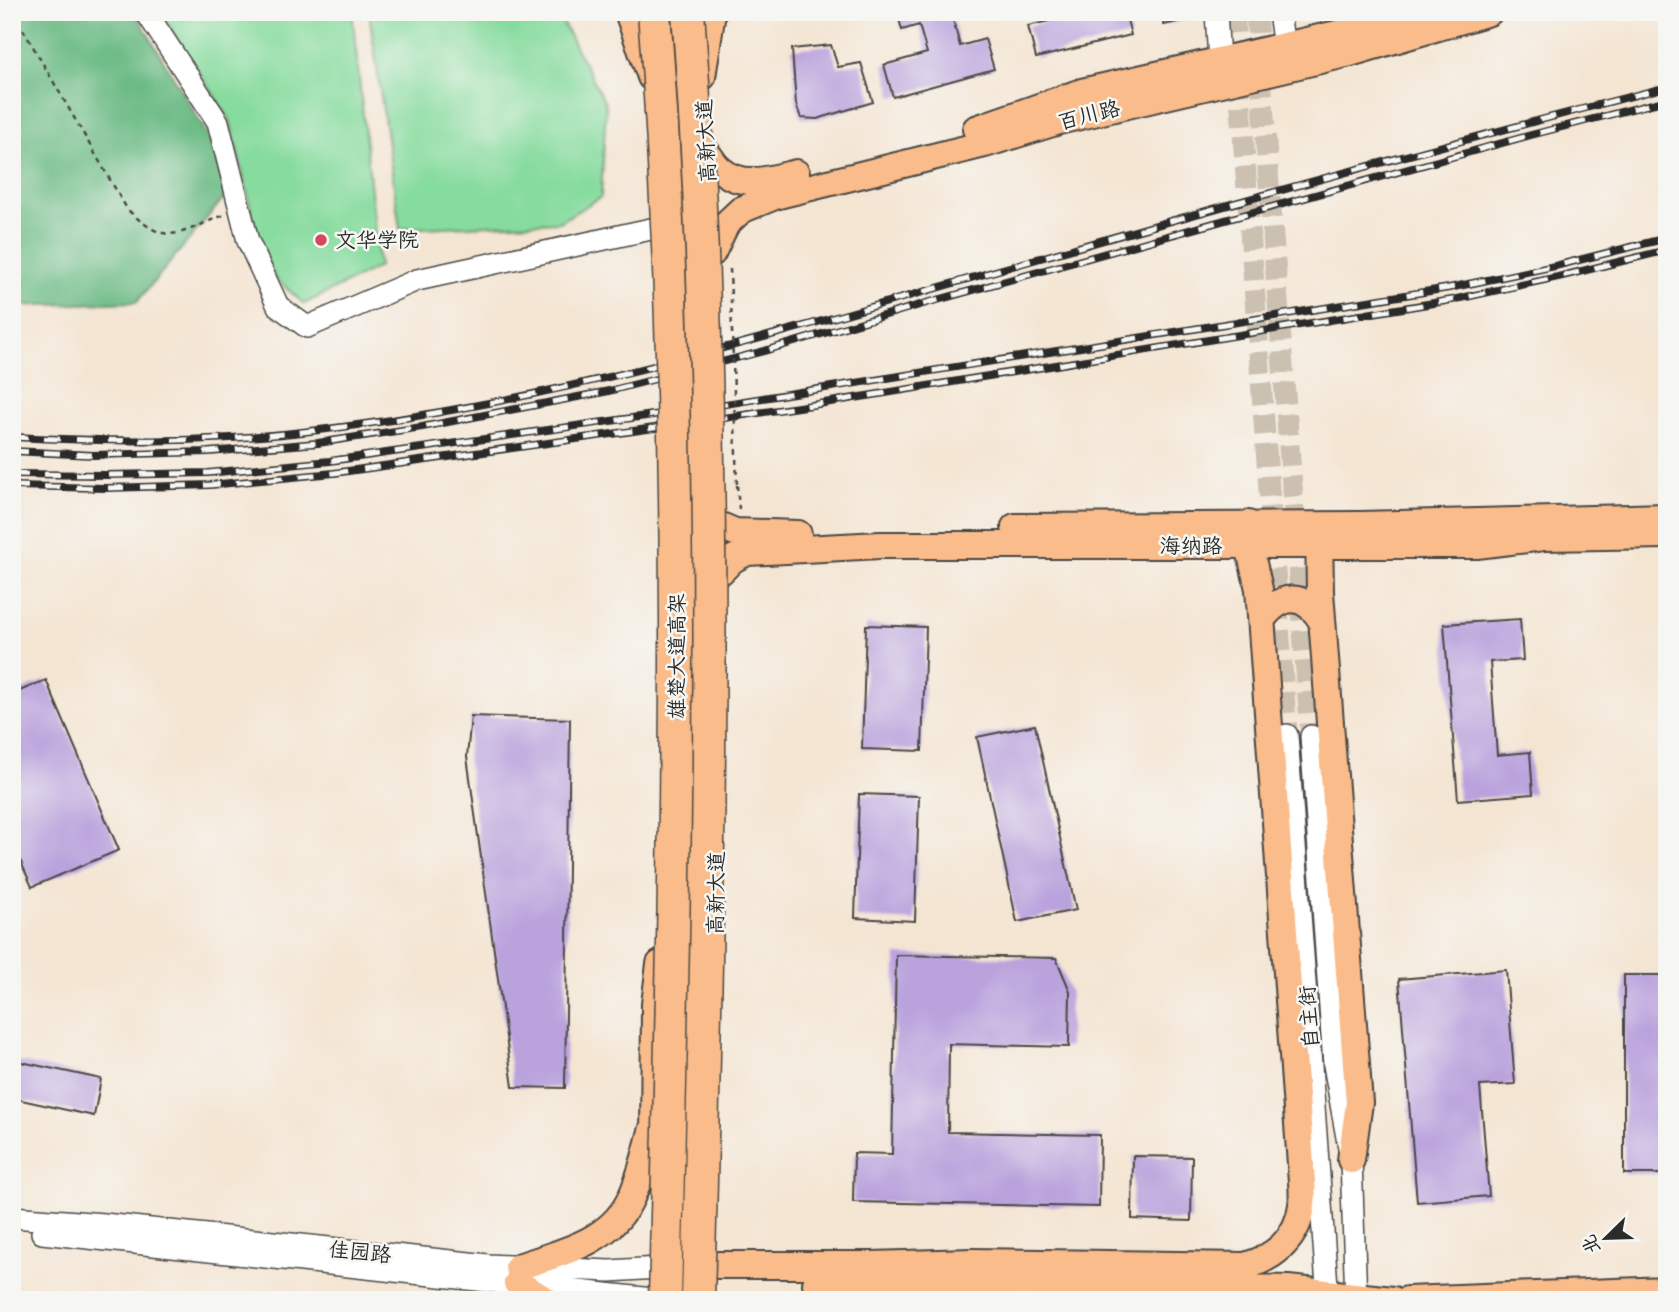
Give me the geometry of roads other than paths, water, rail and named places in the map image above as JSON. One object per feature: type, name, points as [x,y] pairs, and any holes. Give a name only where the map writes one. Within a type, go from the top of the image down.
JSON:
[{"type":"highway","name":"雄楚大道高架","points":[[654,12],[669,251],[676,509],[677,754],[660,1300]]},
{"type":"highway","name":"雄楚大道高架","points":[[688,12],[698,137],[709,490],[709,756],[698,1300]]},
{"type":"main road","points":[[628,12],[651,77]]},
{"type":"main road","points":[[647,12],[660,227],[660,274]]},
{"type":"main road","name":"高新大道","points":[[698,12],[707,153],[718,264]]},
{"type":"main road","points":[[702,76],[712,12]]},
{"type":"main road","name":"百川路","points":[[1285,57],[1346,32],[1417,12]]},
{"type":"main road","name":"百川路","points":[[707,153],[720,170],[736,179],[759,182],[982,127],[1082,92],[1220,71],[1285,57],[1350,53],[1489,12]]},
{"type":"main road","name":"百川路","points":[[718,264],[726,224],[741,210],[759,201],[985,144],[1220,71]]},
{"type":"main road","name":"高新大道","points":[[708,1300],[721,571],[730,523],[729,486]]},
{"type":"main road","points":[[660,1300],[656,1268],[658,1219],[653,1128],[655,1004],[665,914],[669,756],[666,490]]},
{"type":"main road","name":"海纳路","points":[[1319,536],[1667,517]]},
{"type":"main road","name":"海纳路","points":[[730,523],[735,532],[813,534],[890,528],[1319,536],[1477,545],[1544,537],[1667,535]]},
{"type":"main road","points":[[708,1265],[760,1267],[984,1262],[1245,1266],[1265,1261],[1282,1247],[1297,1224],[1302,1204],[1301,1165],[1262,619],[1248,535]]},
{"type":"main road","name":"海纳路","points":[[721,571],[733,559],[747,552],[880,545],[1248,535]]},
{"type":"main road","points":[[1319,536],[1322,621],[1359,1103],[1351,1160]]},
{"type":"main road","points":[[1262,619],[1271,607],[1293,599],[1305,601],[1314,608],[1322,621]]},
{"type":"main road","points":[[665,914],[678,939],[689,945],[700,939],[716,912]]},
{"type":"main road","points":[[546,1300],[518,1275],[588,1242],[602,1233],[621,1214],[636,1185],[653,1128]]},
{"type":"main road","points":[[708,1265],[760,1283],[895,1285],[999,1282],[1288,1289],[1327,1296],[1393,1300]]},
{"type":"main road","points":[[1407,1300],[1667,1290]]},
{"type":"street","points":[[146,12],[218,122],[248,241],[278,306],[307,327],[417,280],[660,227]]},
{"type":"street","points":[[1216,12],[1220,71]]},
{"type":"street","points":[[1279,12],[1285,57]]},
{"type":"street","name":"自主街","points":[[1287,735],[1313,1070],[1327,1296]]},
{"type":"street","name":"自主街","points":[[1311,736],[1334,1066],[1351,1160],[1356,1298]]},
{"type":"street","points":[[1301,1165],[1313,1070]]},
{"type":"street","name":"佳园路","points":[[12,1217],[518,1275],[660,1300]]},
{"type":"street","name":"佳园路","points":[[12,1230],[518,1275],[708,1265]]},
{"type":"street","points":[[916,1300],[973,1295],[1150,1300]]},
{"type":"tunnel","points":[[1234,12],[1287,735]]},
{"type":"tunnel","points":[[1256,12],[1311,736]]},
{"type":"railway","points":[[12,437],[89,440],[242,437],[408,418],[496,402],[584,383],[758,339],[1259,196],[1667,87]]},
{"type":"railway","points":[[12,451],[93,455],[208,452],[318,443],[422,427],[609,391],[764,351],[923,304],[1531,135],[1667,100]]},
{"type":"railway","points":[[12,474],[208,473],[330,461],[688,410],[1449,288],[1555,266],[1667,238]]},
{"type":"railway","points":[[12,486],[106,488],[210,485],[334,473],[690,423],[1452,300],[1667,250]]},
{"type":"place","name":"文华学院","points":[[321,240]]}]
